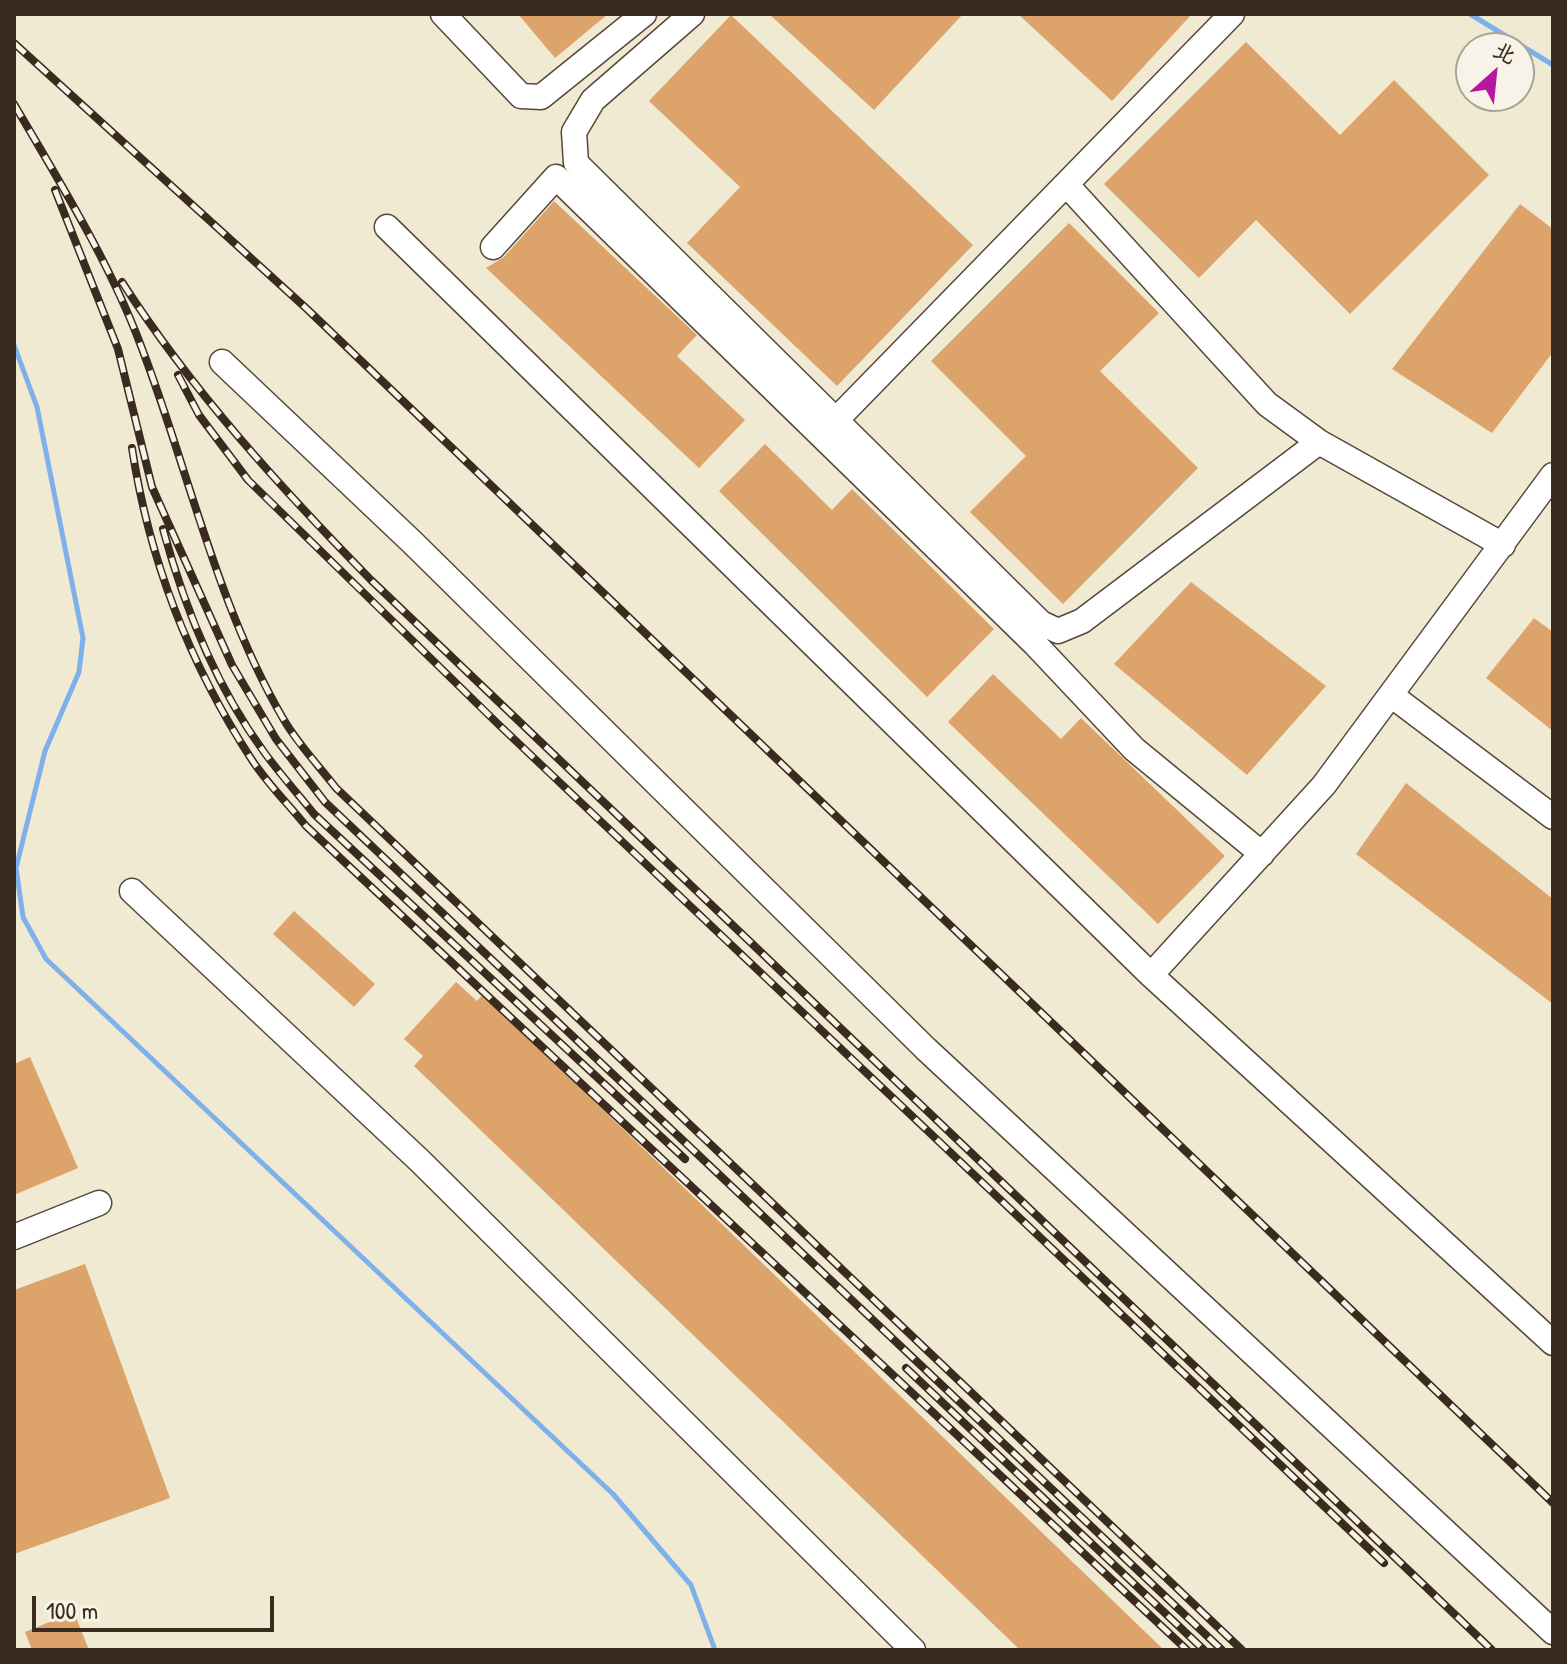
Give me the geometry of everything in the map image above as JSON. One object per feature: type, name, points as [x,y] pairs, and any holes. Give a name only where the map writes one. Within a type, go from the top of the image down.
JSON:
[{"type":"street","points":[[443,14],[521,96],[541,97],[644,14]]},
{"type":"street","points":[[692,14],[593,100],[574,132],[576,163],[1041,623],[1058,631],[1082,621],[1319,442]]},
{"type":"street","points":[[836,420],[1232,14]]},
{"type":"street","points":[[493,247],[556,177],[1035,644],[1134,749],[1262,854]]},
{"type":"street","points":[[1066,184],[1267,404],[1319,442],[1503,545]]},
{"type":"street","points":[[387,227],[1151,975],[1553,1343]]},
{"type":"street","points":[[222,362],[413,543],[926,1049],[1553,1632]]},
{"type":"street","points":[[1151,975],[1324,785],[1553,475]]},
{"type":"street","points":[[1391,695],[1553,817]]},
{"type":"street","points":[[132,891],[420,1161],[913,1650]]},
{"type":"street","points":[[14,1237],[99,1203]]},
{"type":"building","points":[[518,14],[608,14],[555,58]]},
{"type":"building","points":[[769,14],[963,14],[874,110]]},
{"type":"building","points":[[1018,14],[1192,14],[1112,101]]},
{"type":"building","points":[[731,15],[973,245],[837,386],[687,243],[740,187],[649,101]]},
{"type":"building","points":[[1246,42],[1340,135],[1394,80],[1489,175],[1350,314],[1256,220],[1199,278],[1104,184]]},
{"type":"building","points":[[554,201],[697,335],[677,356],[745,420],[699,468],[486,268],[504,257]]},
{"type":"building","points":[[1520,204],[1553,229],[1553,352],[1492,433],[1392,369]]},
{"type":"building","points":[[1069,223],[1159,313],[1100,371],[1198,468],[1063,604],[970,512],[1026,456],[931,361]]},
{"type":"building","points":[[765,444],[832,510],[852,489],[994,629],[927,697],[719,491]]},
{"type":"building","points":[[1191,582],[1326,686],[1247,775],[1114,664]]},
{"type":"building","points":[[1534,618],[1553,632],[1553,731],[1486,678]]},
{"type":"building","points":[[993,674],[1061,739],[1081,718],[1225,856],[1158,924],[948,722]]},
{"type":"building","points":[[1406,783],[1553,899],[1553,1004],[1356,854]]},
{"type":"building","points":[[294,911],[375,984],[354,1007],[273,934]]},
{"type":"building","points":[[456,982],[477,1001],[483,994],[1164,1650],[1020,1650],[414,1066],[423,1056],[404,1039]]},
{"type":"building","points":[[30,1057],[78,1168],[14,1195],[14,1064]]},
{"type":"building","points":[[85,1264],[170,1498],[14,1554],[14,1290]]},
{"type":"building","points":[[74,1612],[89,1650],[32,1650],[25,1632]]},
{"type":"waterway","points":[[1470,14],[1553,65]]},
{"type":"waterway","points":[[14,345],[37,407],[83,638],[79,672],[45,751],[16,868],[23,917],[46,959],[613,1494],[691,1585],[715,1650]]},
{"type":"railway","points":[[14,43],[307,309],[1553,1503]]},
{"type":"railway","points":[[14,104],[83,223],[128,314],[240,630],[260,676],[302,746],[336,788],[1242,1650]]},
{"type":"railway","points":[[55,190],[118,349],[152,487],[232,665],[276,739],[325,802],[1222,1650]]},
{"type":"railway","points":[[122,282],[208,400],[304,510],[371,580],[1492,1650]]},
{"type":"railway","points":[[178,375],[199,415],[248,480],[498,724],[1384,1563]]},
{"type":"railway","points":[[132,448],[149,531],[191,649],[209,687],[252,760],[306,826],[1187,1650]]},
{"type":"railway","points":[[163,529],[192,617],[231,701],[264,752],[314,814],[685,1159]]},
{"type":"railway","points":[[906,1368],[1204,1650]]}]
